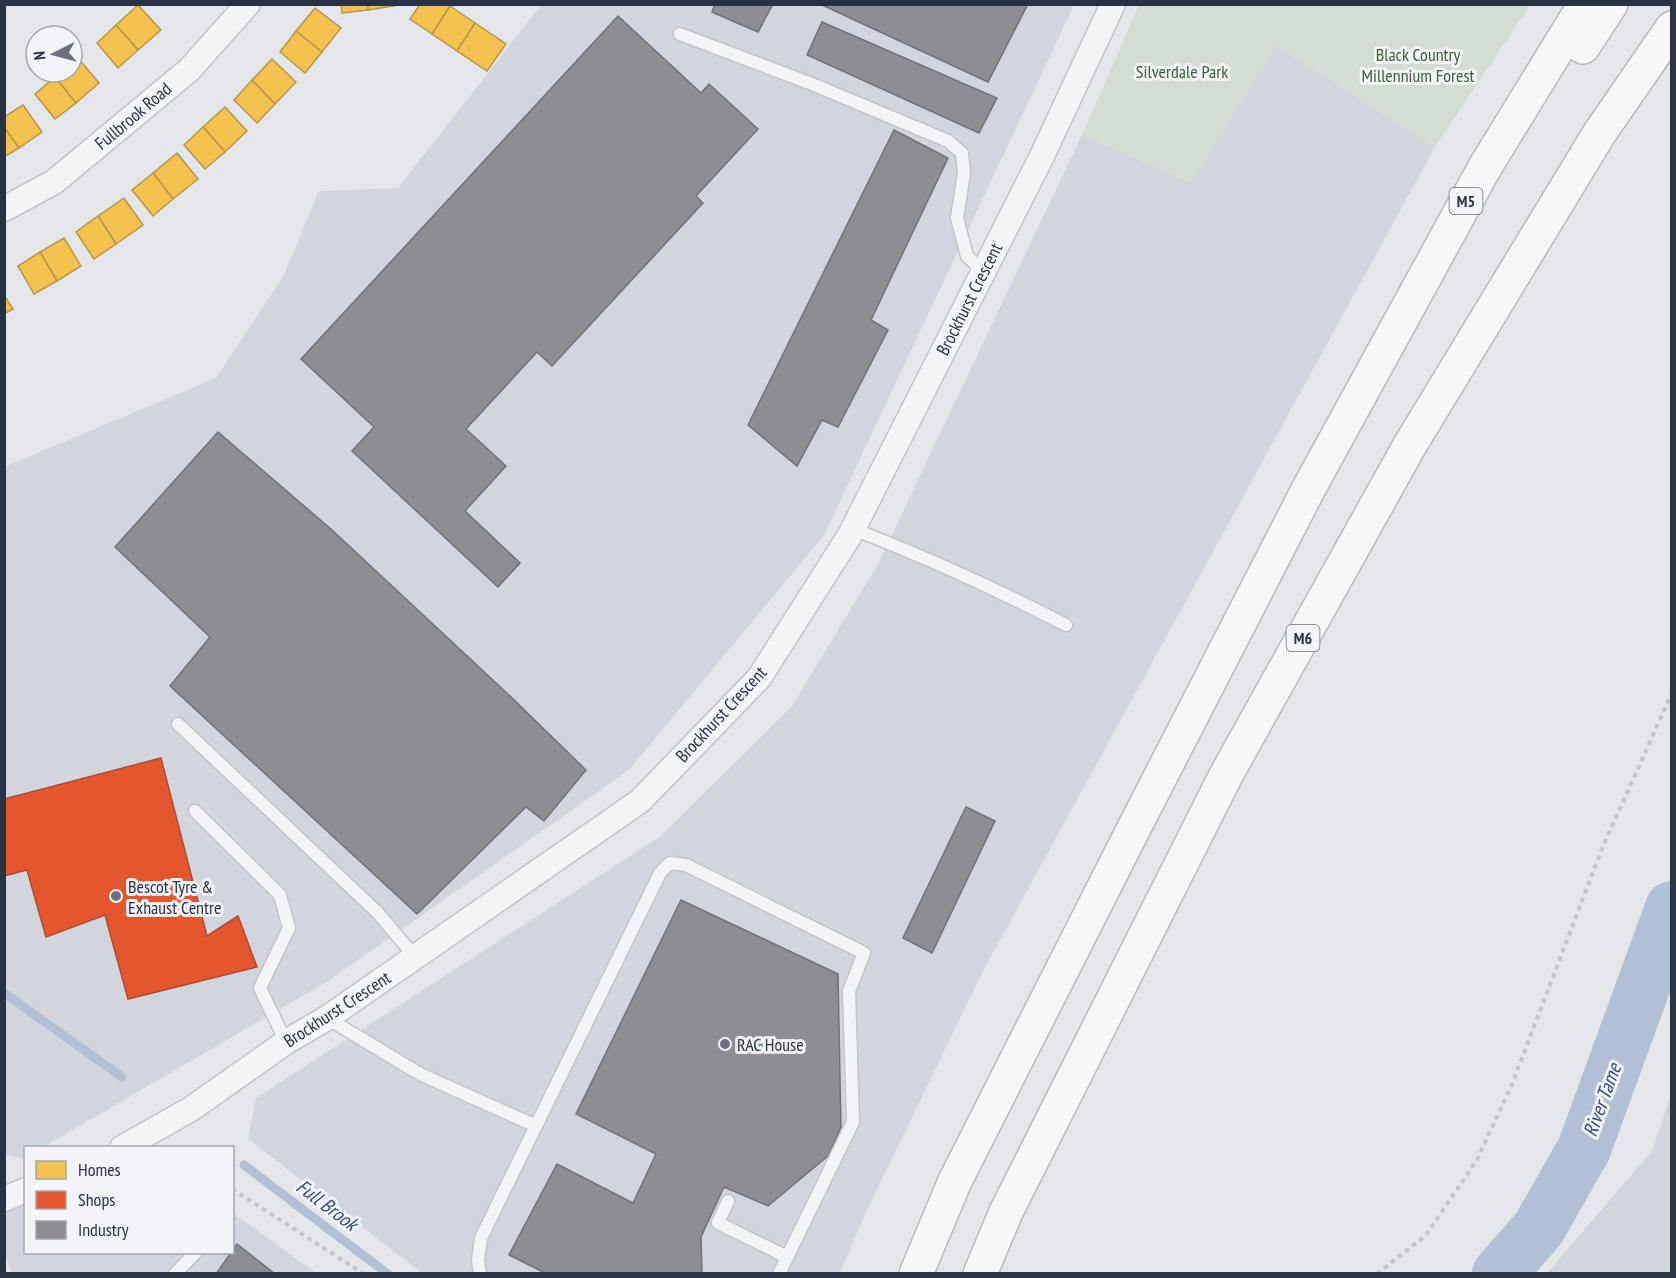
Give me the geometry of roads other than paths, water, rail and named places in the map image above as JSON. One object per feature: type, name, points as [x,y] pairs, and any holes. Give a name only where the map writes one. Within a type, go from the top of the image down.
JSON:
[{"type":"highway","name":"M5","points":[[1355,401],[1485,167],[1585,4]]},
{"type":"highway","points":[[916,1274],[955,1181],[1139,817],[1355,401],[1611,4]]},
{"type":"highway","name":"M6","points":[[980,1274],[1006,1212],[1226,775],[1338,573],[1410,445],[1593,144],[1671,28]]},
{"type":"street","name":"Fullbrook Road","points":[[4,210],[54,182],[189,70],[248,4]]},
{"type":"street","name":"Brockhurst Crescent","points":[[126,1146],[191,1109],[286,1042],[327,1018],[640,801],[759,678],[853,529],[1042,156],[1113,4]]},
{"type":"street","points":[[4,1199],[24,1191]]},
{"type":"lane","points":[[680,33],[812,84],[948,141],[962,153],[964,173],[957,218],[968,256],[984,272]]},
{"type":"lane","points":[[853,529],[978,581],[1066,625]]},
{"type":"lane","points":[[178,724],[378,913],[415,957]]},
{"type":"lane","points":[[195,811],[280,895],[289,928],[260,988],[286,1042]]},
{"type":"lane","points":[[480,1274],[478,1260],[481,1238],[660,873],[670,863],[686,865],[864,952],[849,991],[853,1122],[780,1274]]},
{"type":"lane","points":[[327,1018],[420,1074],[536,1126]]},
{"type":"lane","points":[[728,1201],[718,1223],[787,1257]]},
{"type":"lane","points":[[175,1274],[194,1254]]},
{"type":"waterway","name":"River Tame","points":[[1499,1274],[1539,1228],[1584,1149],[1672,908]]},
{"type":"waterway","name":"Full Brook","points":[[4,993],[122,1077]]},
{"type":"waterway","name":"Full Brook","points":[[244,1165],[388,1274]]},
{"type":"place","name":"Bescot Tyre & Exhaust Centre","points":[[116,896]]},
{"type":"place","name":"RAC House","points":[[725,1044]]},
{"type":"park label","name":"Black Country Millennium Forest","points":[[1418,64]]},
{"type":"park label","name":"Silverdale Park","points":[[1182,71]]}]
